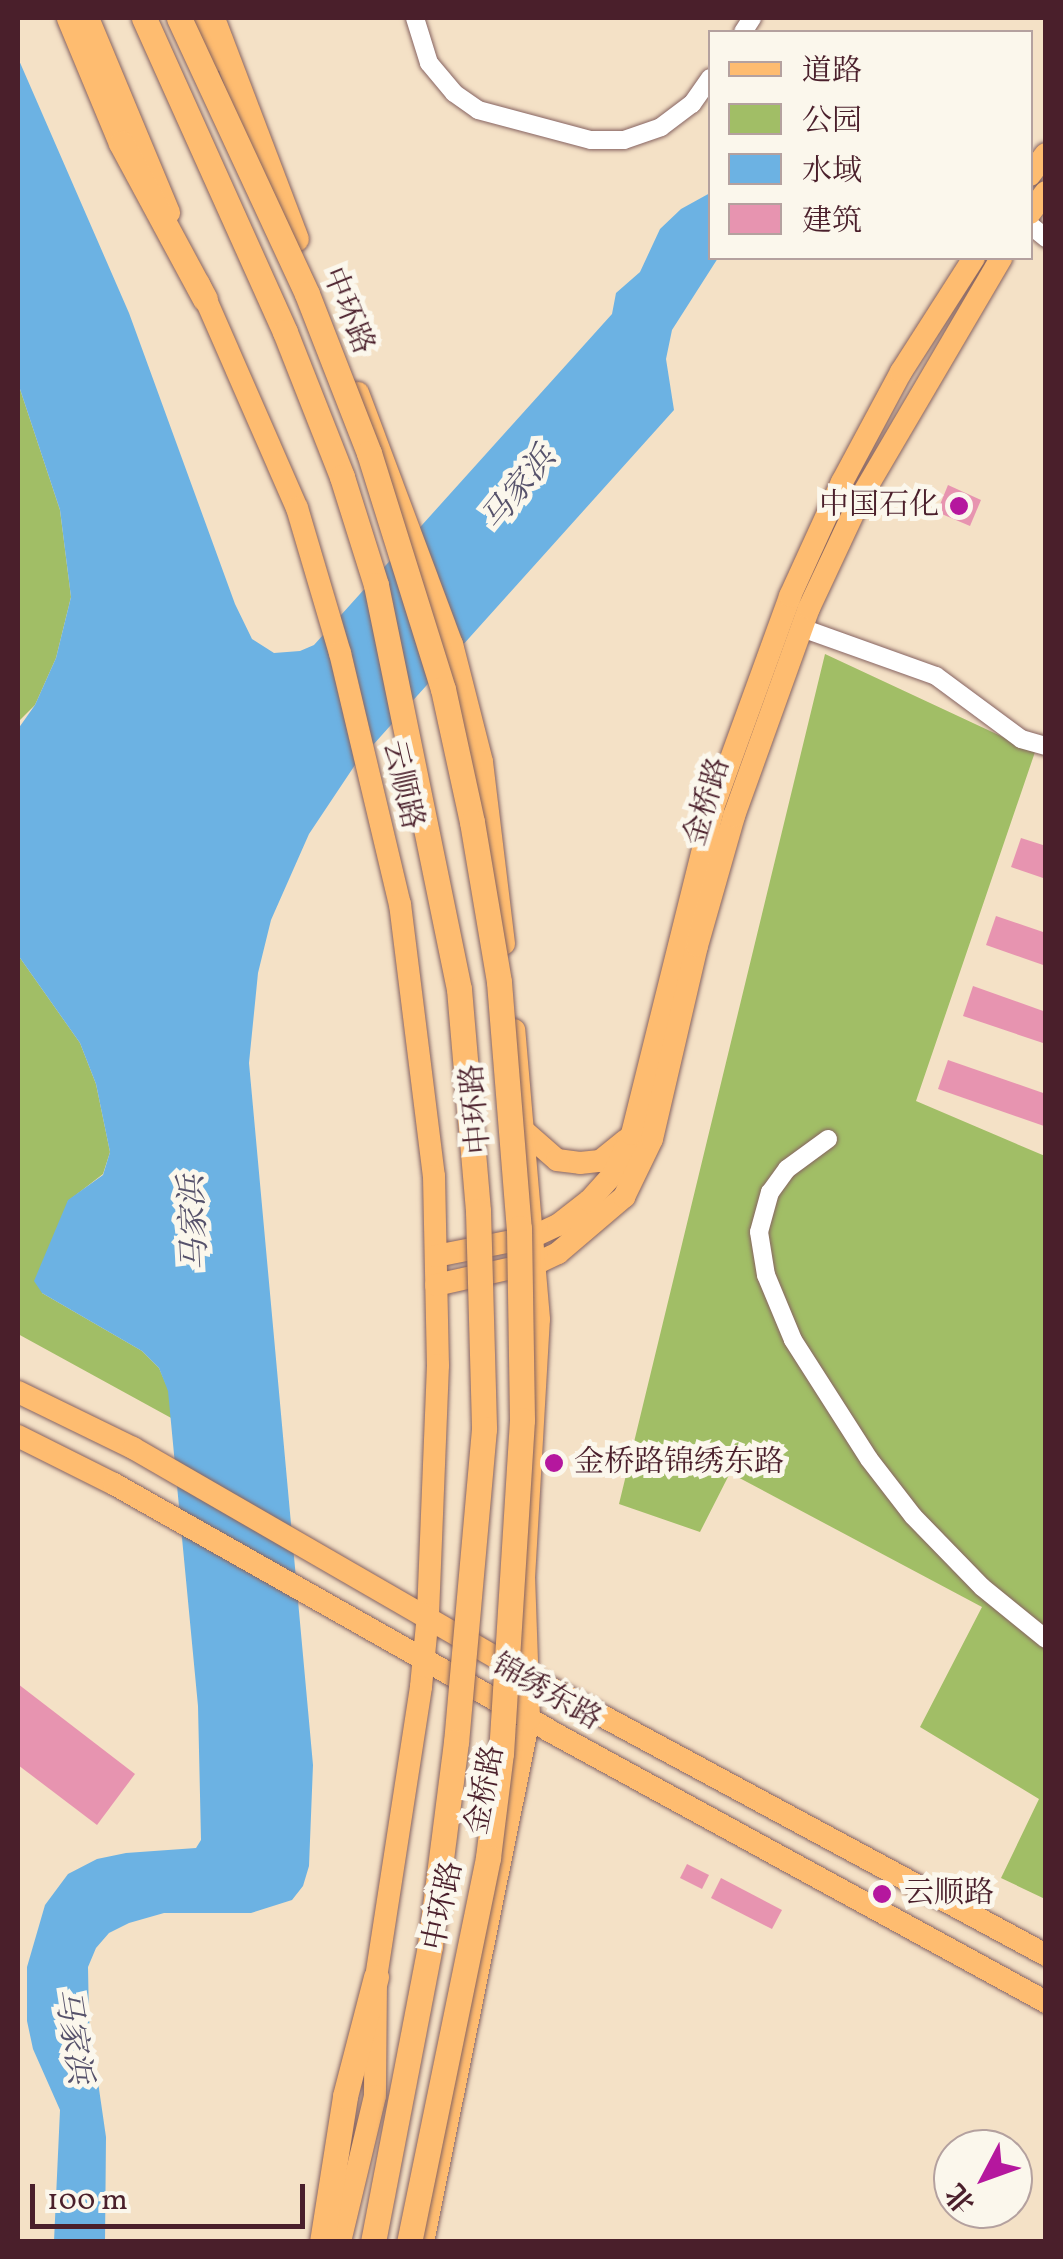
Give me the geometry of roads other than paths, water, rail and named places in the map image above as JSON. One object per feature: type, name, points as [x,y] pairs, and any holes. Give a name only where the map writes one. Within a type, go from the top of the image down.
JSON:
[{"type":"highway","points":[[69,18],[121,143],[205,298]]},
{"type":"highway","name":"中环路","points":[[144,18],[285,332],[342,477],[376,585],[459,989],[478,1212],[484,1430],[456,1742],[430,1946],[373,2242]]},
{"type":"highway","name":"中环路","points":[[179,18],[307,294],[368,454],[444,689],[499,982],[519,1228],[522,1420],[501,1754],[488,1858],[410,2242]]},
{"type":"highway","points":[[212,18],[296,239]]},
{"type":"highway","points":[[322,2242],[345,2096],[376,1977]]},
{"type":"main road","name":"云顺路","points":[[88,18],[297,508],[340,653],[400,904],[434,1176],[438,1365],[428,1614]]},
{"type":"main road","points":[[197,18],[296,239],[379,442],[452,644],[482,762],[524,1131],[535,1264]]},
{"type":"main road","name":"金桥路","points":[[436,1256],[532,1237],[558,1225],[589,1201],[614,1173],[632,1134],[713,808],[790,596],[842,482],[901,372],[973,260]]},
{"type":"main road","name":"金桥路","points":[[436,1285],[535,1264],[558,1252],[624,1197],[652,1139],[697,946],[734,816],[802,628],[860,497],[1000,260]]},
{"type":"main road","points":[[524,1131],[557,1160],[580,1163],[600,1161],[632,1134]]},
{"type":"main road","name":"金桥路","points":[[423,2242],[529,1719],[524,1578],[534,1462],[539,1319],[535,1264]]},
{"type":"main road","name":"锦绣东路","points":[[18,1392],[133,1448],[428,1614],[530,1677],[1046,1955]]},
{"type":"main road","name":"锦绣东路","points":[[18,1436],[114,1484],[529,1719],[1046,2002]]},
{"type":"main road","points":[[340,2242],[376,2096],[376,1977],[428,1614]]},
{"type":"street","points":[[414,18],[429,63],[454,93],[478,110],[592,140],[624,140],[661,127],[692,104],[708,81]]},
{"type":"street","points":[[802,628],[936,676],[1021,738],[1046,746]]},
{"type":"street","points":[[828,1139],[787,1168],[770,1192],[758,1232],[766,1275],[794,1340],[869,1459],[914,1516],[982,1587],[1046,1638]]},
{"type":"water","name":"马家浜","points":[[18,58],[129,313],[235,604],[252,639],[274,653],[300,651],[314,645],[612,314],[616,293],[640,272],[660,229],[681,209],[708,194],[708,260],[717,260],[672,330],[666,359],[674,410],[355,765],[309,834],[271,920],[258,973],[249,1063],[313,1765],[309,1866],[303,1886],[292,1900],[251,1913],[164,1913],[109,1933],[96,1948],[88,1967],[89,2020],[106,2137],[105,2242],[54,2241],[60,2110],[33,2049],[27,2021],[27,1967],[45,1905],[68,1874],[97,1859],[126,1853],[196,1848],[201,1840],[198,1706],[168,1391],[159,1368],[142,1351],[42,1293],[34,1281],[68,1200],[103,1175],[110,1152],[96,1084],[80,1043],[18,955],[18,729],[35,705],[56,658],[71,597],[60,510],[18,383]]},
{"type":"place","name":"中国石化","points":[[959,506]]},
{"type":"place","name":"金桥路锦绣东路","points":[[554,1463]]},
{"type":"place","name":"云顺路","points":[[882,1894]]}]
